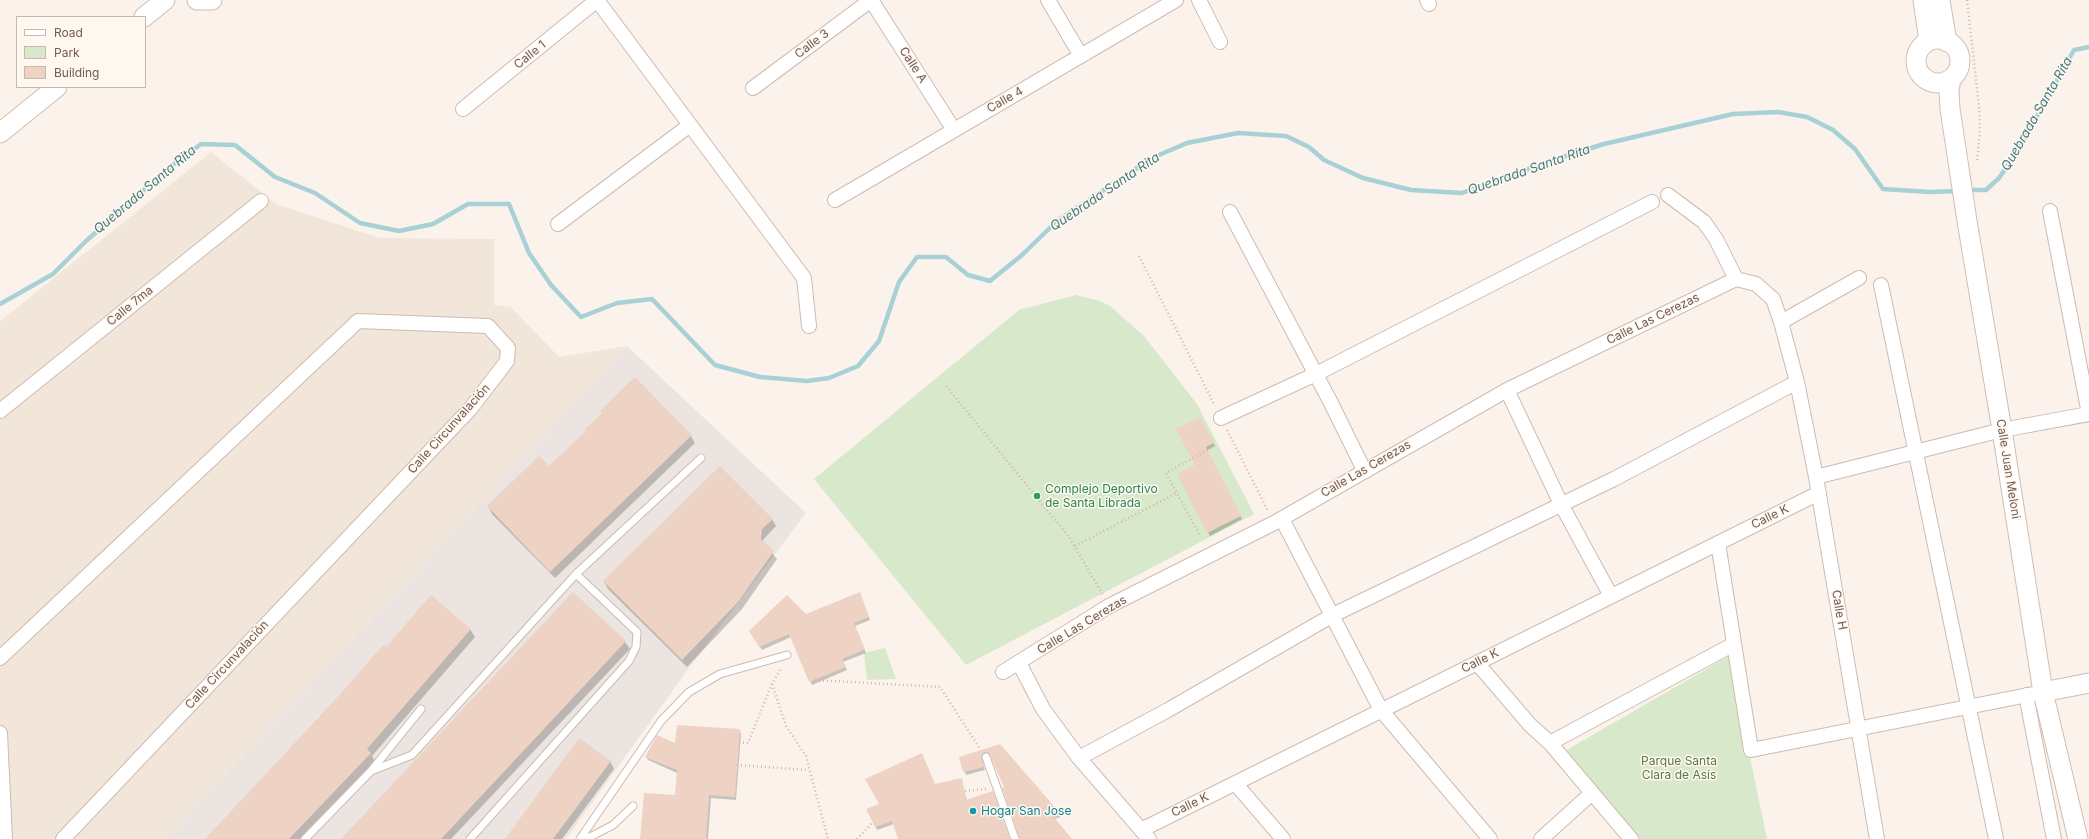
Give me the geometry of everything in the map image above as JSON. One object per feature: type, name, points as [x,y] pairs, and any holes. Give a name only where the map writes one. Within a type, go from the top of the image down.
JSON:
[{"type":"main road","points":[[145,16],[165,0]]},
{"type":"main road","points":[[197,0],[212,0]]},
{"type":"main road","points":[[1924,0],[1938,42],[1957,52],[1959,59],[1959,66],[1946,86],[1924,78],[1916,65],[1918,51],[1938,42]]},
{"type":"main road","points":[[1938,42],[1940,0]]},
{"type":"main road","name":"Calle Juan Meloni","points":[[1946,86],[1968,169],[1966,221],[2002,430],[2034,694],[2078,839]]},
{"type":"main road","points":[[0,134],[57,88]]},
{"type":"main road","points":[[2034,694],[2089,683]]},
{"type":"street","points":[[597,0],[804,278],[809,326]]},
{"type":"street","name":"Calle 1","points":[[463,109],[597,0]]},
{"type":"street","name":"Calle 3","points":[[753,88],[871,0]]},
{"type":"street","name":"Calle A","points":[[871,0],[954,130]]},
{"type":"street","points":[[1048,0],[1081,56]]},
{"type":"street","name":"Calle 4","points":[[835,200],[1176,0]]},
{"type":"street","points":[[1199,0],[1220,42]]},
{"type":"street","points":[[558,224],[690,125]]},
{"type":"street","points":[[1668,195],[1704,222],[1716,239],[1736,279]]},
{"type":"street","name":"Calle 7ma","points":[[0,411],[261,201]]},
{"type":"street","points":[[1221,418],[1316,374],[1652,202]]},
{"type":"street","points":[[1816,477],[2002,430],[2089,414],[2050,211]]},
{"type":"street","points":[[1230,212],[1316,374],[1364,470]]},
{"type":"street","points":[[1781,322],[1859,278]]},
{"type":"street","name":"Calle H","points":[[1736,279],[1756,284],[1773,300],[1781,322],[1797,382],[1819,493],[1877,839]]},
{"type":"street","name":"Calle Las Cerezas","points":[[1003,672],[1110,606],[1278,521],[1364,470],[1507,390],[1736,279]]},
{"type":"street","points":[[1881,285],[1996,839]]},
{"type":"street","name":"Calle Circunvalación","points":[[0,658],[358,321],[488,326],[508,348],[507,361],[471,408],[63,839]]},
{"type":"street","points":[[1079,758],[1168,710],[1332,616],[1614,479],[1797,382]]},
{"type":"street","points":[[1507,390],[1561,504],[1611,596]]},
{"type":"street","name":"Calle K","points":[[1145,834],[1235,783],[1819,493]]},
{"type":"street","points":[[1278,521],[1332,616],[1381,710],[1490,839]]},
{"type":"street","points":[[1718,543],[1751,750],[1859,727],[2034,694],[2054,839]]},
{"type":"street","points":[[1550,743],[1734,644]]},
{"type":"street","points":[[1019,663],[1043,710],[1079,758],[1145,834]]},
{"type":"street","points":[[1477,663],[1530,724],[1550,743],[1631,839]]},
{"type":"street","points":[[0,733],[5,839]]},
{"type":"street","points":[[1235,783],[1283,839]]},
{"type":"street","points":[[1541,839],[1592,793]]},
{"type":"lane","points":[[371,771],[412,755],[576,574],[701,458]]},
{"type":"lane","points":[[470,839],[628,661],[636,647],[637,632],[576,574]]},
{"type":"lane","points":[[580,839],[662,721],[689,692],[720,674],[787,655]]},
{"type":"lane","points":[[305,839],[371,771],[421,709]]},
{"type":"lane","points":[[986,757],[1015,839]]},
{"type":"lane","points":[[586,839],[613,825],[633,806]]},
{"type":"path","points":[[1967,0],[1979,106],[1980,130],[1968,169]]},
{"type":"path","points":[[1139,256],[1221,418],[1278,521]]},
{"type":"path","points":[[946,386],[1075,546],[1110,606]]},
{"type":"path","points":[[1199,534],[1166,473],[1211,448]]},
{"type":"path","points":[[1075,546],[1177,493]]},
{"type":"path","points":[[739,742],[748,743],[772,684],[787,655]]},
{"type":"path","points":[[815,680],[940,688],[986,757]]},
{"type":"path","points":[[772,684],[786,726],[806,756],[828,839]]},
{"type":"path","points":[[737,765],[809,770]]},
{"type":"path","points":[[965,791],[997,788]]},
{"type":"path","points":[[857,839],[872,822]]},
{"type":"shaded area","points":[[211,152],[276,204],[380,238],[494,239],[494,305],[511,307],[559,357],[627,346],[165,839],[0,839],[0,321]]},
{"type":"shaded area","points":[[627,346],[806,513],[689,668],[566,839],[165,839]]},
{"type":"green space","name":"Complejo Deportivo de Santa Librada","points":[[1076,295],[1100,301],[1110,306],[1144,336],[1197,404],[1254,514],[966,665],[814,479],[1019,310]]},
{"type":"green space","points":[[885,648],[896,679],[867,680],[864,653]]},
{"type":"green space","name":"Parque Santa Clara de Asís","points":[[1729,656],[1767,839],[1636,839],[1565,751]]},
{"type":"building","points":[[635,377],[692,435],[550,572],[487,506],[539,456],[549,466],[586,431],[585,429],[602,413],[600,411]]},
{"type":"building","points":[[1200,417],[1214,443],[1206,447],[1241,516],[1207,533],[1177,474],[1195,465],[1176,429]]},
{"type":"building","points":[[720,466],[773,519],[762,529],[761,539],[774,551],[738,602],[682,660],[603,581]]},
{"type":"building","points":[[573,592],[626,641],[441,839],[341,839]]},
{"type":"building","points":[[860,592],[869,617],[854,623],[865,649],[842,659],[846,667],[809,682],[789,634],[759,647],[749,631],[787,595],[806,614]]},
{"type":"building","points":[[431,595],[471,629],[367,749],[371,753],[289,839],[205,839],[334,701],[384,644],[386,647]]},
{"type":"building","points":[[677,725],[740,729],[735,797],[709,795],[706,839],[640,839],[644,793],[675,795],[677,770],[645,757],[657,735],[675,743]]},
{"type":"building","points":[[579,738],[611,761],[553,839],[505,839]]},
{"type":"building","points":[[1000,744],[1060,813],[1053,816],[1072,839],[1020,839],[1002,788],[1004,787],[989,753],[984,752],[981,756],[984,767],[963,772],[959,757]]},
{"type":"building","points":[[922,753],[935,784],[962,778],[966,800],[993,791],[1010,839],[898,839],[892,821],[875,827],[866,809],[879,804],[865,779]]},
{"type":"waterway","name":"Quebrada Santa Rita","points":[[1968,190],[1986,190],[1999,178],[2016,154],[2074,50],[2089,47]]},
{"type":"waterway","name":"Quebrada Santa Rita","points":[[0,304],[53,274],[86,241],[170,167],[201,144],[235,145],[275,177],[315,193],[360,223],[399,231],[433,224],[468,204],[509,204],[529,253],[551,285],[581,317],[617,303],[652,299],[715,365],[760,377],[807,381],[829,378],[858,366],[879,341],[899,282],[917,257],[946,257],[968,275],[990,281],[1022,255],[1057,221],[1152,158],[1187,143],[1238,133],[1286,136],[1309,147],[1324,160],[1363,178],[1411,190],[1462,193],[1550,161],[1604,144],[1733,114],[1778,112],[1807,117],[1833,130],[1855,149],[1883,189],[1930,192],[1958,191]]},
{"type":"place","name":"Complejo Deportivo de Santa Librada","points":[[1037,496]]},
{"type":"place","name":"Hogar San Jose","points":[[973,811]]}]
